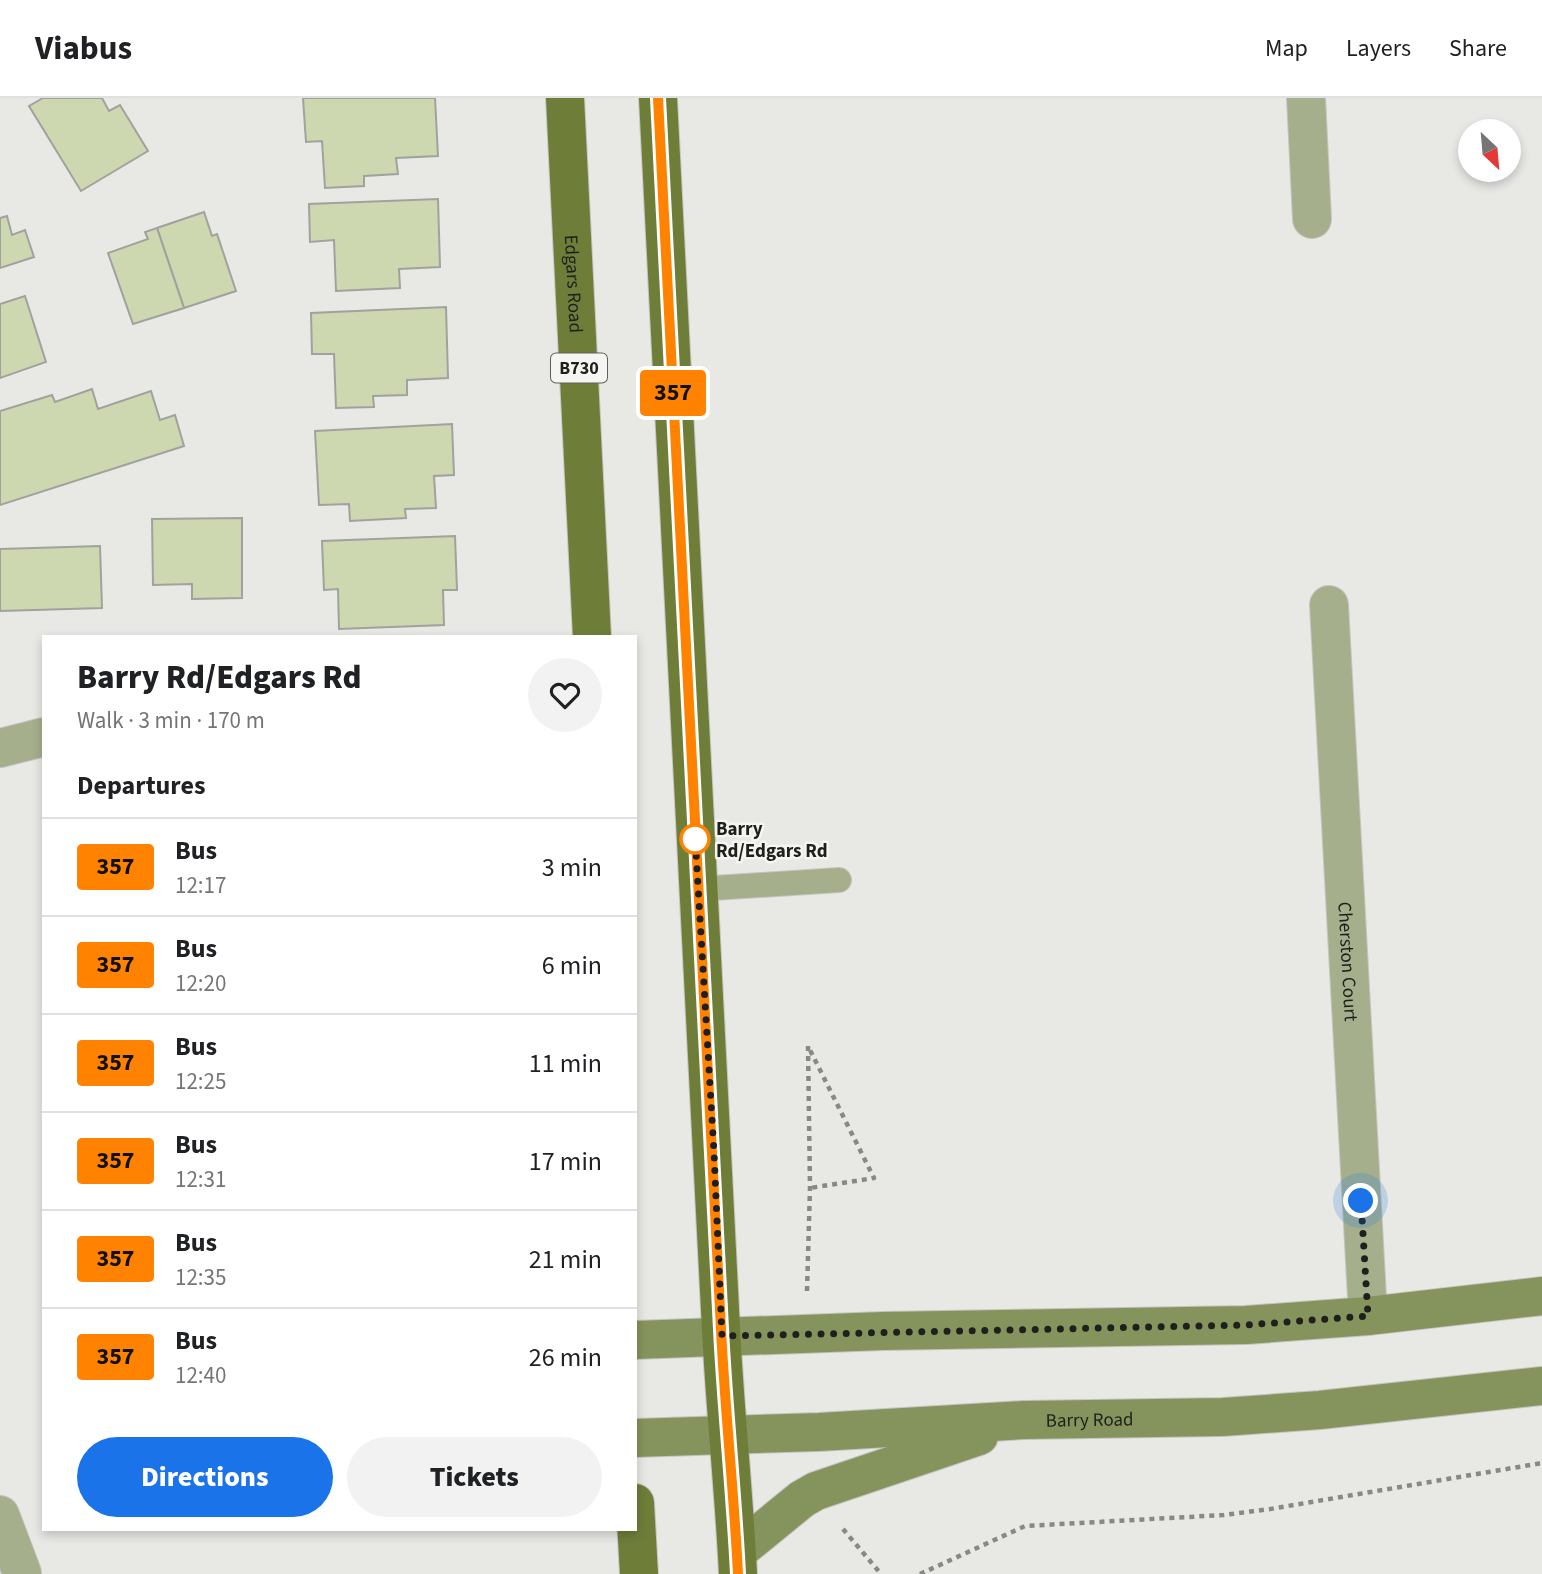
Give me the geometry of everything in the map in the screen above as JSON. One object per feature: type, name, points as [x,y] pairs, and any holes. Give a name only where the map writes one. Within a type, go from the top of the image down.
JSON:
[{"type":"main road","name":"Edgars Road","points":[[565,98],[592,635]]},
{"type":"main road","points":[[658,98],[722,1336],[737,1563]]},
{"type":"main road","points":[[637,1531],[639,1574]]},
{"type":"street","points":[[1306,98],[1312,219]]},
{"type":"street","name":"Cherston Court","points":[[1329,605],[1368,1316]]},
{"type":"street","points":[[0,748],[42,738]]},
{"type":"street","points":[[637,1340],[1246,1325],[1368,1316],[1542,1296]]},
{"type":"street","name":"Barry Road","points":[[637,1438],[819,1432],[1024,1420],[1223,1417],[1320,1410],[1542,1386]]},
{"type":"street","points":[[737,1563],[802,1499],[816,1491],[1024,1420]]},
{"type":"street","points":[[0,1515],[22,1573]]},
{"type":"lane","points":[[698,889],[839,880]]},
{"type":"path","points":[[808,1046],[874,1178],[810,1188],[810,1175],[808,1046]]},
{"type":"path","points":[[920,1574],[1025,1525],[1258,1511],[1542,1463]]},
{"type":"building","points":[[43,98],[102,98],[109,111],[120,105],[148,151],[81,191],[29,106]]},
{"type":"building","points":[[303,98],[435,98],[438,156],[396,158],[398,174],[364,176],[364,186],[325,188],[322,141],[306,142]]},
{"type":"building","points":[[438,199],[440,267],[399,269],[400,288],[336,291],[334,240],[310,242],[309,204]]},
{"type":"building","points":[[204,212],[212,236],[217,234],[236,291],[184,308],[157,228]]},
{"type":"building","points":[[7,216],[12,235],[25,230],[34,257],[0,268],[0,218]]},
{"type":"building","points":[[157,228],[184,308],[133,324],[108,253],[148,239],[145,232]]},
{"type":"building","points":[[25,296],[46,362],[0,378],[0,304]]},
{"type":"building","points":[[446,307],[448,378],[407,380],[407,395],[373,396],[374,407],[336,408],[334,354],[312,354],[311,313]]},
{"type":"building","points":[[92,389],[98,409],[151,391],[160,420],[175,415],[184,446],[0,505],[0,411],[52,395],[55,402]]},
{"type":"building","points":[[452,424],[454,475],[434,476],[436,508],[405,509],[406,518],[350,521],[349,504],[319,505],[315,431]]},
{"type":"building","points":[[242,518],[242,598],[192,599],[192,584],[153,585],[152,519]]},
{"type":"building","points":[[455,536],[457,590],[443,590],[444,625],[339,629],[338,589],[324,590],[322,541]]},
{"type":"building","points":[[100,546],[102,608],[0,611],[0,549]]},
{"type":"bus line","name":"357","points":[[658,98],[722,1336],[738,1574]]},
{"type":"place","name":"Barry Rd/Edgars Rd","points":[[695,839]]},
{"type":"route","points":[[695,839],[695,835],[722,1336],[1246,1325],[1368,1316],[1361,1201]]}]
